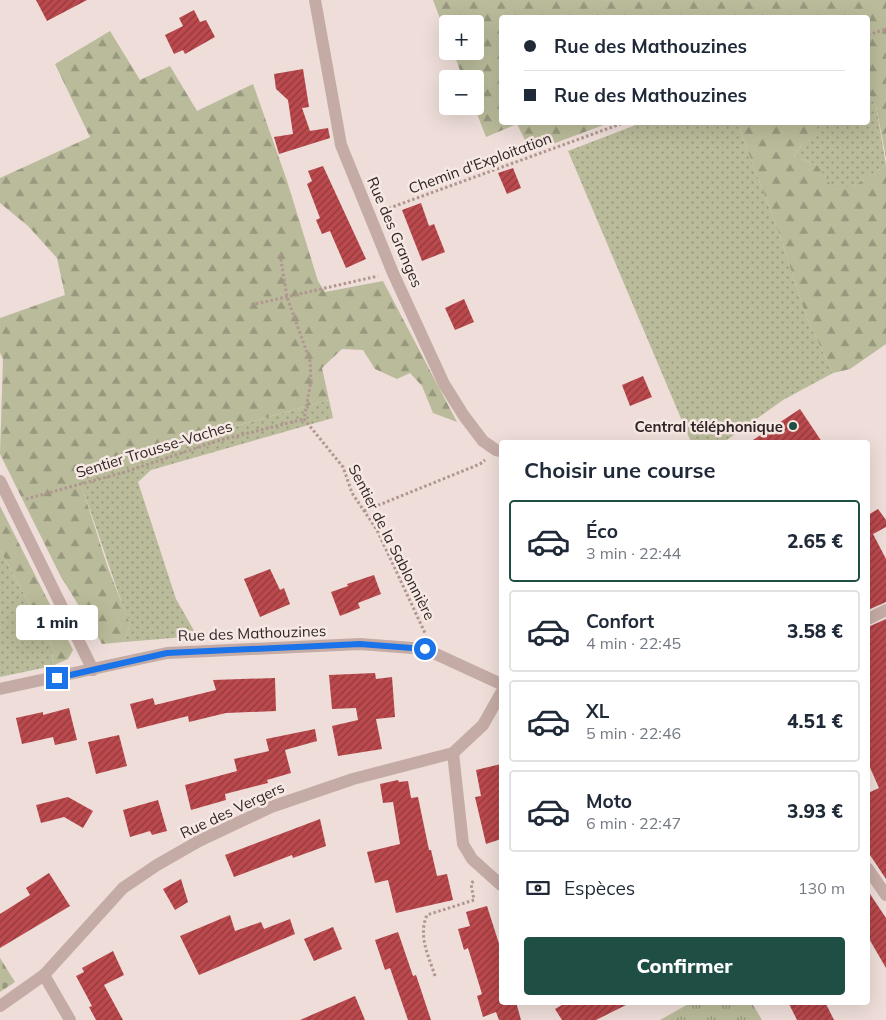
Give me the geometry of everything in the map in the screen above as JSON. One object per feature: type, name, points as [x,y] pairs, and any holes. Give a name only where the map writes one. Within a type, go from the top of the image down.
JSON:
[{"type":"street","name":"Rue des Granges","points":[[315,0],[341,145],[369,215],[393,273],[444,384],[464,416],[483,440],[498,450]]},
{"type":"street","points":[[0,482],[93,670]]},
{"type":"street","points":[[870,618],[886,610]]},
{"type":"street","name":"Rue des Mathouzines","points":[[0,689],[167,653],[360,644],[425,649],[499,683]]},
{"type":"street","name":"Rue des Vergers","points":[[0,1006],[44,975],[123,888],[157,865],[200,841],[270,807],[344,782],[453,753],[483,725],[499,697]]},
{"type":"street","points":[[453,753],[463,844],[472,859],[499,883]]},
{"type":"street","points":[[870,872],[886,895]]},
{"type":"street","points":[[44,975],[70,1020]]},
{"type":"path","points":[[870,34],[886,29]]},
{"type":"path","name":"Chemin d'Exploitation","points":[[369,215],[618,125]]},
{"type":"path","points":[[280,254],[287,297],[310,361],[311,381],[304,419]]},
{"type":"path","points":[[251,305],[393,273]]},
{"type":"path","name":"Sentier Trousse-Vaches","points":[[13,505],[30,497],[125,472],[218,441],[304,419]]},
{"type":"path","name":"Sentier de la Sablonnière","points":[[304,419],[343,467],[352,493],[376,530],[423,625],[426,638],[425,649]]},
{"type":"path","points":[[364,511],[480,464],[498,450]]},
{"type":"path","points":[[435,976],[422,936],[427,915],[474,900],[471,884],[482,869]]},
{"type":"green space","points":[[433,0],[886,0],[886,158],[876,106],[870,96],[870,15],[499,15],[499,125],[515,125],[486,137],[477,115],[484,115],[484,70],[460,70],[456,60],[484,60],[484,15],[439,16]]},
{"type":"green space","points":[[110,31],[140,80],[170,66],[197,111],[253,84],[287,181],[318,281],[325,292],[383,281],[457,422],[433,413],[422,386],[410,373],[397,379],[375,369],[363,350],[342,349],[322,368],[329,400],[222,430],[79,478],[108,568],[130,624],[124,642],[102,644],[60,575],[0,454],[3,359],[0,353],[0,318],[65,295],[57,258],[28,226],[0,203],[0,178],[90,137],[55,64]]},
{"type":"green space","points":[[870,96],[876,106],[886,165],[852,187],[831,187],[817,165],[794,156],[802,144],[818,135],[816,125],[870,125]]},
{"type":"green space","points":[[518,125],[604,125],[531,152]]},
{"type":"green space","points":[[636,125],[738,125],[779,233],[806,316],[833,373],[783,400],[727,440],[690,440],[568,151]]},
{"type":"green space","points":[[738,125],[816,125],[819,135],[802,144],[794,156],[817,165],[832,187],[852,187],[886,165],[886,344],[850,369],[833,373],[806,316],[779,233]]},
{"type":"green space","points":[[329,400],[333,418],[151,470],[138,482],[176,599],[197,636],[124,642],[130,624],[78,478],[222,430]]},
{"type":"green space","points":[[0,506],[73,650],[68,659],[52,666],[53,647],[0,550]]},
{"type":"green space","points":[[0,550],[53,647],[52,666],[0,677]]},
{"type":"green space","points":[[0,958],[15,982],[0,992]]},
{"type":"green space","points":[[687,1005],[753,1005],[762,1020],[660,1020]]},
{"type":"building","points":[[36,0],[87,0],[47,21]]},
{"type":"building","points":[[194,10],[200,22],[206,20],[215,37],[185,54],[183,50],[174,54],[165,35],[183,26],[179,18]]},
{"type":"building","points":[[303,69],[309,107],[302,108],[310,131],[328,128],[330,138],[279,154],[274,137],[293,134],[288,100],[276,89],[274,74]]},
{"type":"building","points":[[323,166],[366,259],[346,268],[330,231],[322,234],[316,220],[320,218],[307,184],[312,181],[308,171]]},
{"type":"building","points":[[513,168],[521,188],[507,194],[498,173]]},
{"type":"building","points":[[421,203],[429,226],[434,224],[445,252],[422,261],[402,210]]},
{"type":"building","points":[[464,299],[474,322],[455,330],[445,308]]},
{"type":"building","points":[[643,376],[652,397],[630,406],[622,385]]},
{"type":"building","name":"Central téléphonique","points":[[800,409],[821,440],[753,440]]},
{"type":"building","points":[[878,509],[886,520],[886,527],[873,534],[886,559],[886,602],[870,609],[870,514]]},
{"type":"building","points":[[270,569],[280,590],[284,588],[290,604],[260,617],[244,579]]},
{"type":"building","points":[[374,575],[381,594],[358,603],[360,608],[340,616],[331,592],[348,586],[347,584]]},
{"type":"building","points":[[886,619],[886,879],[870,855],[870,792],[879,788],[870,768],[870,626]]},
{"type":"building","points":[[375,673],[376,679],[392,677],[395,717],[376,719],[382,749],[338,756],[332,726],[358,720],[356,708],[332,709],[329,675]]},
{"type":"building","points":[[275,678],[276,711],[226,713],[189,722],[188,716],[137,729],[130,704],[153,698],[155,705],[216,690],[213,680]]},
{"type":"building","points":[[69,708],[77,740],[55,745],[53,737],[22,744],[16,718],[43,712],[43,715]]},
{"type":"building","points":[[315,729],[317,741],[285,750],[291,773],[267,780],[268,783],[225,794],[226,800],[191,810],[185,785],[237,771],[234,759],[269,751],[266,739]]},
{"type":"building","points":[[119,735],[127,766],[96,774],[88,742]]},
{"type":"building","points":[[499,764],[499,840],[486,844],[475,797],[481,796],[476,770]]},
{"type":"building","points":[[398,780],[399,782],[408,781],[411,798],[418,797],[429,850],[431,850],[437,876],[447,874],[453,900],[396,913],[388,880],[375,883],[367,852],[400,844],[393,802],[383,803],[380,784]]},
{"type":"building","points":[[68,797],[93,811],[83,828],[64,817],[41,823],[36,805]]},
{"type":"building","points":[[158,800],[167,831],[152,835],[150,831],[130,837],[123,810]]},
{"type":"building","points":[[320,819],[326,846],[293,858],[292,855],[234,877],[225,855]]},
{"type":"building","points":[[49,873],[70,906],[0,948],[0,914],[30,895],[26,888]]},
{"type":"building","points":[[181,879],[188,902],[175,910],[163,889]]},
{"type":"building","points":[[870,894],[886,918],[886,968],[870,940]]},
{"type":"building","points":[[487,906],[499,944],[499,1005],[517,1005],[521,1020],[499,1020],[496,1012],[483,1017],[477,996],[482,994],[468,948],[464,950],[458,929],[470,926],[466,912]]},
{"type":"building","points":[[230,915],[235,931],[261,922],[264,929],[290,919],[295,934],[199,975],[180,936]]},
{"type":"building","points":[[333,927],[342,949],[314,961],[304,939]]},
{"type":"building","points":[[398,932],[413,976],[416,975],[431,1020],[408,1020],[390,968],[385,970],[375,940]]},
{"type":"building","points":[[113,951],[124,975],[104,985],[123,1020],[96,1020],[89,1007],[92,1006],[76,976],[84,972],[82,968]]},
{"type":"building","points":[[355,996],[365,1020],[300,1020]]},
{"type":"building","points":[[562,1005],[626,1005],[596,1020],[562,1020],[555,1009]]},
{"type":"building","points":[[790,1005],[826,1005],[834,1020],[797,1020]]},
{"type":"place","name":"Central téléphonique","points":[[793,426]]},
{"type":"route","points":[[57,678],[167,653],[360,644],[425,649]]}]
